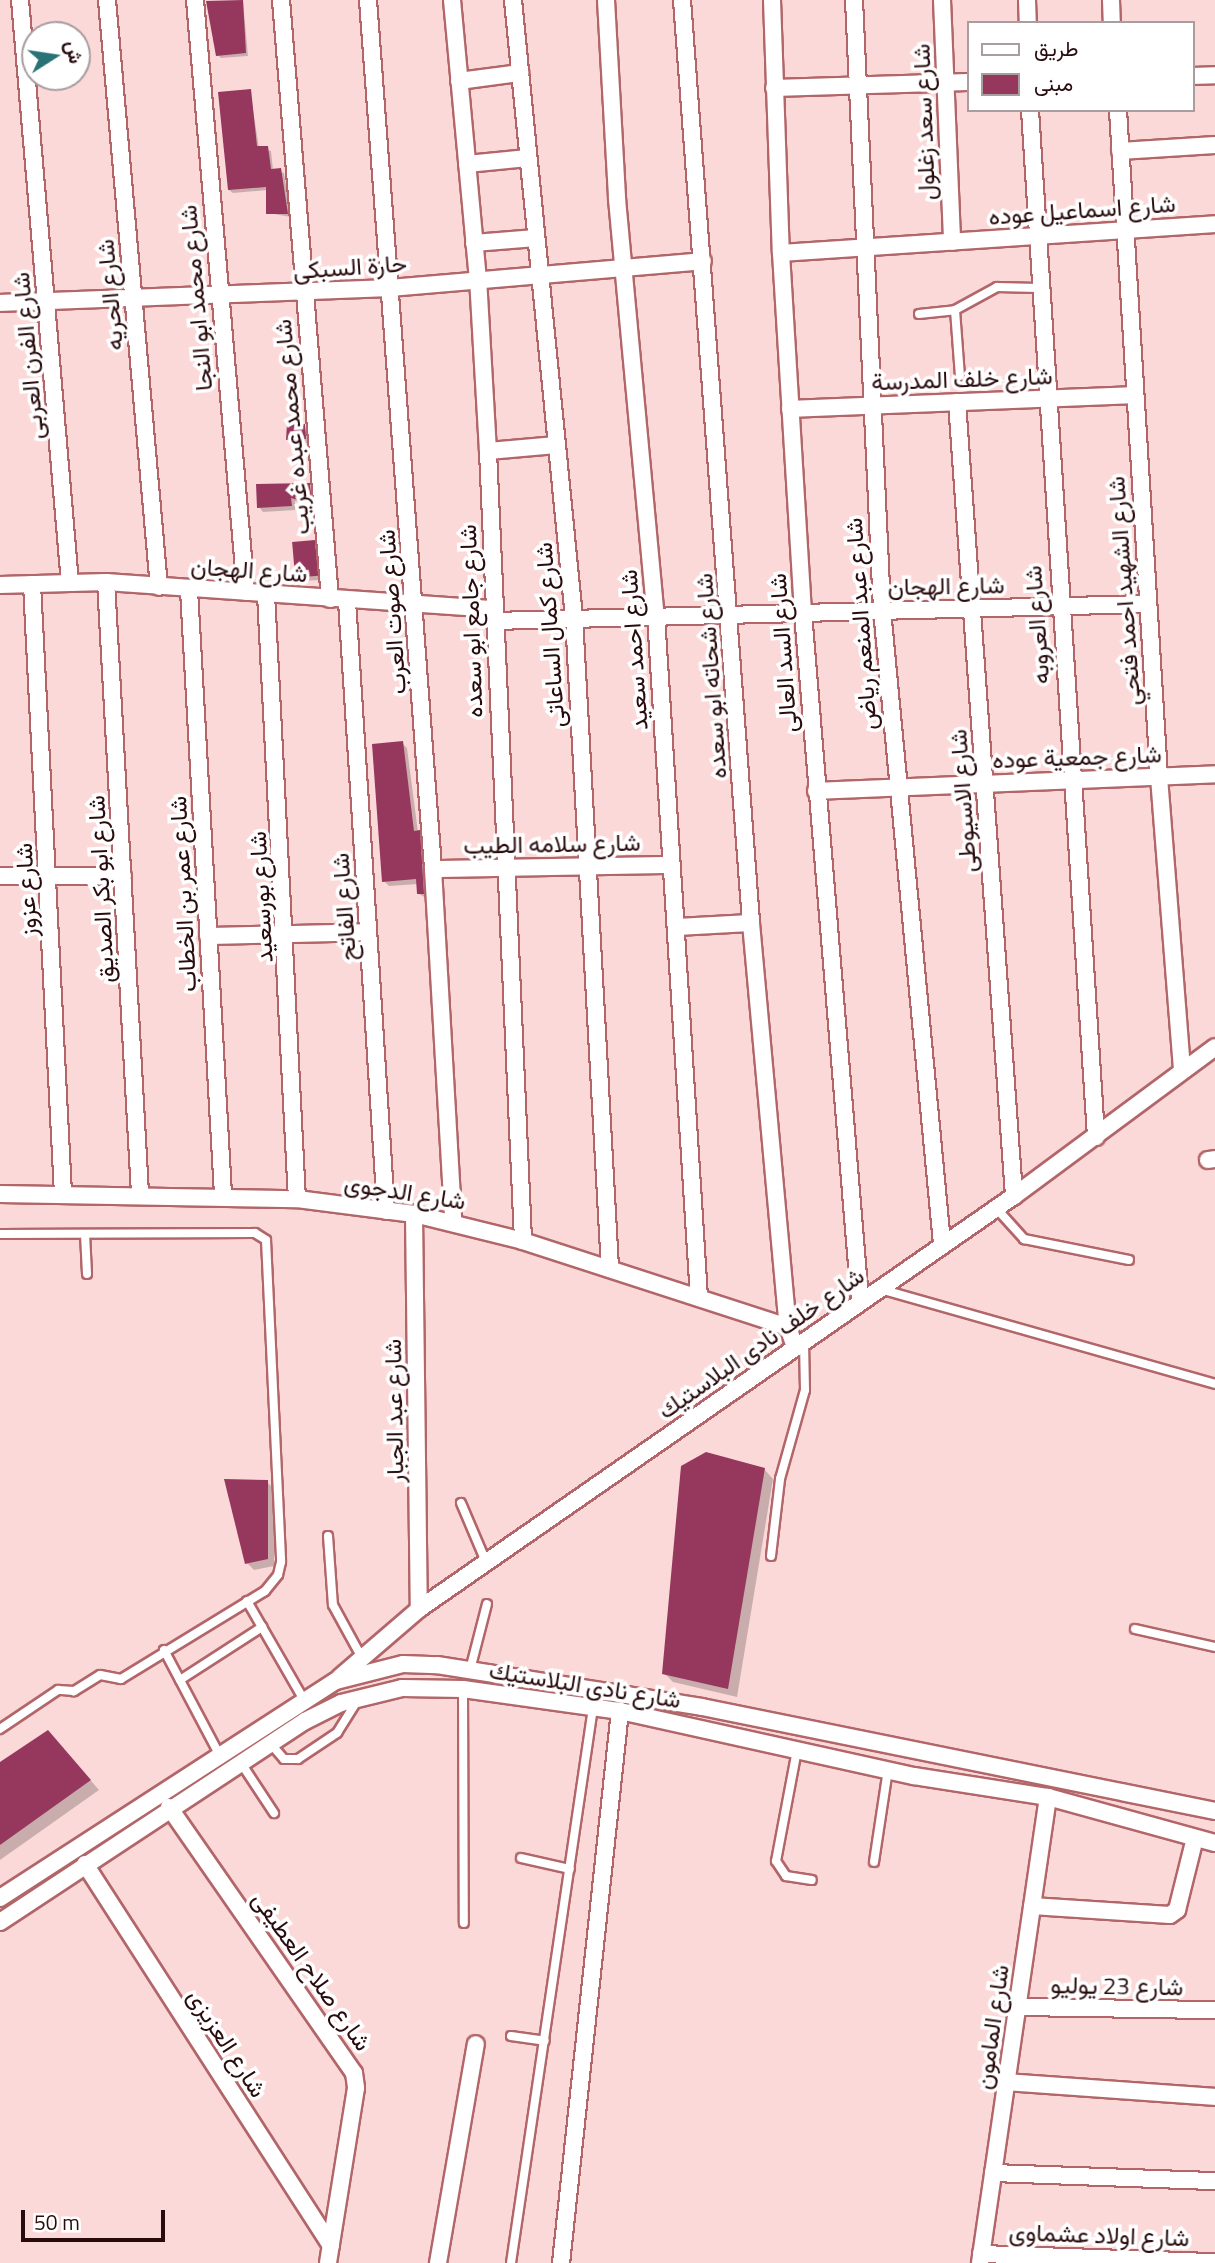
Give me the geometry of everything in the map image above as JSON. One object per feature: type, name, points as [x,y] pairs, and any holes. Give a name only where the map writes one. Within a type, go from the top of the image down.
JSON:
[{"type":"street","name":"شارع الفرن العربى","points":[[20,0],[70,583]]},
{"type":"street","name":"شارع الحريه","points":[[107,0],[159,587]]},
{"type":"street","name":"شارع محمد ابو النجا","points":[[195,0],[217,296],[246,592]]},
{"type":"street","name":"شارع محمد عبده غريب","points":[[282,0],[302,293],[330,598]]},
{"type":"street","name":"شارع صوت العرب","points":[[368,0],[415,606],[453,1221]]},
{"type":"street","name":"شارع جامع ابو سعده","points":[[452,0],[478,278],[488,451],[503,868],[523,1241]]},
{"type":"street","name":"شارع كمال الساعاتى","points":[[513,0],[574,618],[610,1269]]},
{"type":"street","name":"شارع احمد سعيد","points":[[606,0],[624,269],[656,616],[699,1298]]},
{"type":"street","name":"شارع شحاته ابو سعده","points":[[682,0],[751,923],[788,1327],[800,1344]]},
{"type":"street","name":"شارع السد العالى","points":[[772,0],[780,253],[803,613],[860,1301]]},
{"type":"street","name":"شارع عبد المنعم رياض","points":[[854,0],[863,248],[882,611],[896,788],[942,1243]]},
{"type":"street","name":"شارع سعد زغلول","points":[[942,0],[952,242]]},
{"type":"street","points":[[1027,0],[1028,21]]},
{"type":"street","points":[[1111,0],[1112,21]]},
{"type":"street","points":[[459,81],[520,73]]},
{"type":"street","points":[[1194,76],[1215,75]]},
{"type":"street","points":[[774,88],[967,82]]},
{"type":"street","name":"شارع العروبه","points":[[1030,112],[1045,399],[1096,1137]]},
{"type":"street","name":"شارع الشهيد احمد فتحي","points":[[1118,112],[1159,777],[1182,1069]]},
{"type":"street","points":[[1120,151],[1215,145]]},
{"type":"street","points":[[467,164],[528,159]]},
{"type":"street","name":"شارع اسماعيل عوده","points":[[780,253],[1215,224]]},
{"type":"street","points":[[474,243],[536,238]]},
{"type":"street","name":"حارة السبكى","points":[[0,303],[133,301],[389,288],[478,278],[703,261]]},
{"type":"street","name":"شارع خلف المدرسة","points":[[790,409],[1135,395]]},
{"type":"street","name":"شارع الاسيوطى","points":[[957,402],[1014,1196]]},
{"type":"street","points":[[488,451],[557,445]]},
{"type":"street","name":"شارع الهجان","points":[[0,585],[106,582],[330,598],[494,615],[574,618],[1148,604]]},
{"type":"street","name":"شارع ابو بكر الصديق","points":[[106,582],[140,1194]]},
{"type":"street","name":"شارع عزوز","points":[[32,584],[49,876],[63,1194]]},
{"type":"street","name":"شارع عمر بن الخطاب","points":[[189,590],[223,1195]]},
{"type":"street","name":"شارع بورسعيد","points":[[266,594],[286,934],[297,1199]]},
{"type":"street","name":"شارع الفاتح","points":[[347,601],[386,1211]]},
{"type":"street","name":"شارع جمعية عوده","points":[[816,791],[1215,774]]},
{"type":"street","name":"شارع سلامه الطيب","points":[[433,869],[671,865]]},
{"type":"street","points":[[0,876],[123,876]]},
{"type":"street","points":[[676,927],[751,923]]},
{"type":"street","points":[[208,936],[368,932]]},
{"type":"street","name":"شارع خلف نادى البلاستيك","points":[[336,1681],[419,1609],[880,1289],[942,1243],[1014,1196],[1215,1047]]},
{"type":"street","name":"شارع الدجوى","points":[[0,1194],[223,1195],[297,1199],[414,1214],[453,1221],[523,1241],[788,1327]]},
{"type":"street","name":"شارع عبد الجبار","points":[[414,1214],[419,1609]]},
{"type":"street","name":"شارع نادى البلاستيك","points":[[0,1898],[219,1754],[336,1681],[403,1664],[470,1670],[702,1707],[1215,1811]]},
{"type":"street","name":"شارع نادى البلاستيك","points":[[0,1922],[270,1742],[358,1697],[402,1688],[463,1689],[620,1712],[797,1747],[888,1769],[1048,1797],[1215,1843]]},
{"type":"street","points":[[561,2263],[620,1712]]},
{"type":"street","name":"شارع المامون","points":[[981,2258],[1048,1797]]},
{"type":"street","name":"شارع صلاح العطيفى","points":[[169,1807],[354,2073],[356,2088],[328,2263]]},
{"type":"street","points":[[1032,1906],[1170,1915],[1177,1910],[1195,1838]]},
{"type":"street","name":"شارع العزيزى","points":[[85,1864],[331,2246]]},
{"type":"street","name":"شارع 23 يوليو","points":[[1018,2007],[1215,2010]]},
{"type":"street","points":[[438,2263],[476,2044]]},
{"type":"street","points":[[1006,2082],[1215,2097]]},
{"type":"street","points":[[993,2174],[1215,2181]]},
{"type":"street","name":"شارع اولاد عشماوى","points":[[981,2258],[1215,2262]]},
{"type":"lane","points":[[919,314],[955,310],[997,287],[1038,288]]},
{"type":"lane","points":[[955,310],[960,376]]},
{"type":"lane","points":[[996,1208],[1030,1241],[1129,1260]]},
{"type":"lane","points":[[0,1234],[255,1233],[269,1244],[281,1562],[275,1581],[118,1681],[100,1675],[74,1691],[58,1690],[0,1729]]},
{"type":"lane","points":[[85,1234],[87,1274]]},
{"type":"lane","points":[[880,1289],[1215,1384]]},
{"type":"lane","points":[[771,1556],[780,1479],[805,1390],[800,1344]]},
{"type":"lane","points":[[461,1503],[486,1562]]},
{"type":"lane","points":[[328,1536],[333,1605],[362,1658]]},
{"type":"lane","points":[[247,1601],[304,1700]]},
{"type":"lane","points":[[470,1670],[487,1604]]},
{"type":"lane","points":[[180,1680],[262,1627]]},
{"type":"lane","points":[[1135,1629],[1215,1647]]},
{"type":"lane","points":[[164,1650],[219,1754]]},
{"type":"lane","points":[[463,1689],[464,1923]]},
{"type":"lane","points":[[270,1742],[284,1759],[299,1759],[337,1733],[358,1697]]},
{"type":"lane","points":[[511,2263],[593,1708]]},
{"type":"lane","points":[[797,1747],[776,1861],[786,1876],[811,1880]]},
{"type":"lane","points":[[240,1761],[274,1813]]},
{"type":"lane","points":[[874,1862],[888,1769]]},
{"type":"lane","points":[[521,1858],[570,1869]]},
{"type":"lane","points":[[511,2036],[545,2041]]},
{"type":"building","points":[[243,0],[246,53],[216,56],[206,1]]},
{"type":"building","points":[[251,89],[257,146],[268,146],[271,169],[281,168],[288,214],[266,214],[266,187],[228,190],[218,92]]},
{"type":"building","points":[[287,424],[305,424],[306,439],[286,440]]},
{"type":"building","points":[[310,483],[312,504],[291,498],[292,506],[257,508],[256,484]]},
{"type":"building","points":[[315,540],[318,576],[295,578],[292,542]]},
{"type":"building","points":[[403,741],[414,831],[420,830],[424,894],[417,894],[416,879],[382,882],[372,744]]},
{"type":"building","points":[[706,1452],[765,1468],[728,1689],[662,1674],[681,1466]]},
{"type":"building","points":[[224,1479],[268,1480],[268,1559],[245,1564]]},
{"type":"building","points":[[48,1730],[91,1780],[0,1845],[0,1762]]}]
